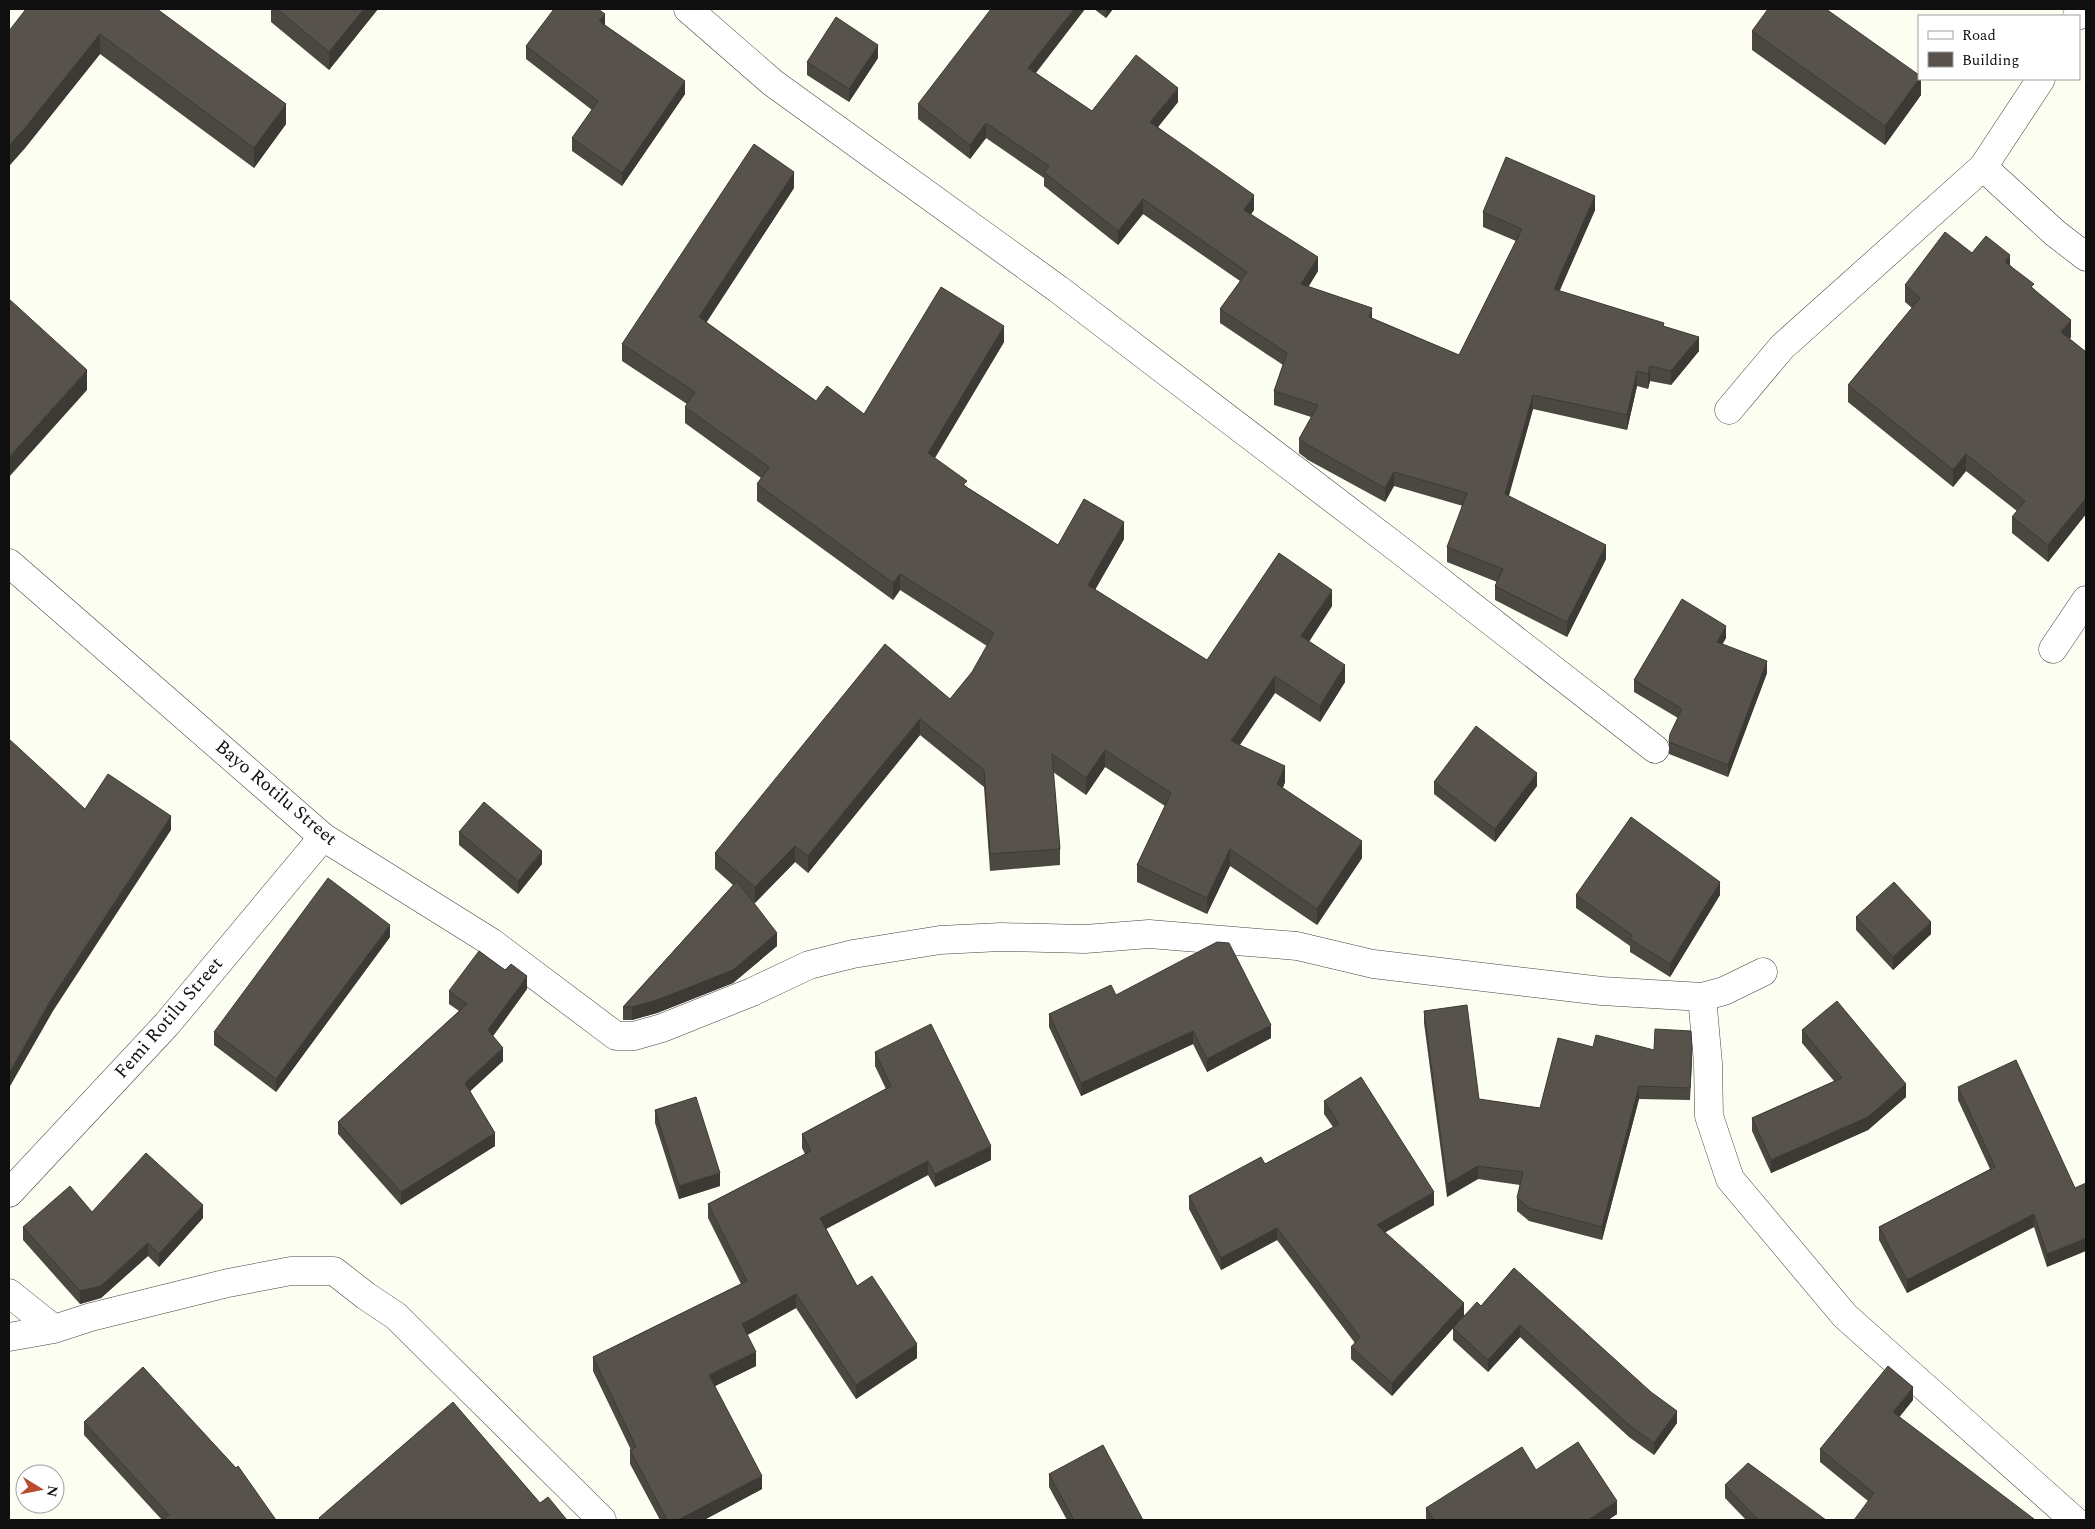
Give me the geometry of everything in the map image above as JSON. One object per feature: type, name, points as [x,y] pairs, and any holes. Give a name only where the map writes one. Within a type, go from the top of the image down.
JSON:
[{"type":"street","points":[[688,9],[772,83],[1058,289],[1396,547],[1655,749]]},
{"type":"street","points":[[1729,410],[1782,347],[1983,167],[2040,80]]},
{"type":"street","points":[[1983,167],[2055,233],[2086,257]]},
{"type":"street","name":"Bayo Rotilu Street","points":[[9,563],[323,837],[492,942],[616,1036],[634,1036],[662,1028],[752,992],[809,965],[853,954],[940,940],[1001,937],[1085,939],[1149,934],[1297,946],[1373,964],[1602,991],[1702,997],[1724,991],[1763,972]]},
{"type":"street","points":[[2053,649],[2086,600]]},
{"type":"street","name":"Femi Rotilu Street","points":[[9,1193],[167,1024],[323,837]]},
{"type":"street","points":[[1702,997],[1708,1063],[1709,1116],[1730,1179],[1845,1316],[2074,1520]]},
{"type":"street","points":[[9,1337],[54,1329],[237,1281],[291,1271],[334,1271],[396,1316],[602,1520]]},
{"type":"street","points":[[9,1293],[54,1329]]},
{"type":"building","points":[[26,9],[157,9],[286,104],[254,148],[100,34],[9,146],[9,31]]},
{"type":"building","points":[[277,9],[364,9],[329,52]]},
{"type":"building","points":[[554,9],[598,9],[605,14],[599,21],[685,81],[622,173],[572,138],[598,101],[526,46]]},
{"type":"building","points":[[991,9],[1074,9],[1028,68],[1092,111],[1136,55],[1178,88],[1150,122],[1254,195],[1244,210],[1318,257],[1301,284],[1372,308],[1369,317],[1459,355],[1522,229],[1483,212],[1506,157],[1595,196],[1554,289],[1664,323],[1663,326],[1699,337],[1671,371],[1650,366],[1648,374],[1637,371],[1627,415],[1533,395],[1505,494],[1606,545],[1567,622],[1495,586],[1503,569],[1447,547],[1467,493],[1394,472],[1385,488],[1299,439],[1318,405],[1274,391],[1287,353],[1220,309],[1247,272],[1143,199],[1118,231],[1044,172],[1049,166],[986,123],[970,145],[918,104]]},
{"type":"building","points":[[1768,9],[1826,9],[1918,74],[1918,80],[1885,126],[1752,31]]},
{"type":"building","points":[[836,17],[878,45],[849,89],[807,62]]},
{"type":"building","points":[[754,144],[794,172],[699,317],[816,401],[827,386],[864,414],[941,287],[1004,326],[928,453],[967,481],[963,485],[1058,545],[1084,499],[1124,522],[1088,585],[1207,660],[1279,553],[1332,590],[1301,636],[1345,665],[1320,706],[1275,676],[1231,741],[1285,766],[1277,784],[1362,841],[1317,909],[1230,849],[1207,898],[1137,865],[1171,793],[1105,750],[1086,778],[1052,754],[1060,849],[990,854],[984,770],[920,719],[808,856],[795,846],[755,887],[715,853],[885,644],[950,699],[972,672],[994,633],[900,574],[893,583],[757,484],[769,467],[685,407],[695,392],[622,344]]},
{"type":"building","points":[[1945,232],[1972,253],[1986,236],[2010,255],[2005,262],[2034,284],[2031,287],[2071,320],[2061,332],[2086,352],[2086,498],[2048,545],[2012,517],[2025,501],[1966,454],[1953,470],[1848,385],[1920,298],[1905,285]]},
{"type":"building","points":[[9,299],[87,370],[9,457]]},
{"type":"building","points":[[1682,599],[1726,626],[1717,642],[1767,661],[1728,765],[1669,742],[1670,734],[1682,709],[1634,680]]},
{"type":"building","points":[[1476,726],[1537,773],[1495,829],[1434,782]]},
{"type":"building","points":[[9,739],[85,809],[108,774],[171,816],[53,996],[9,1073]]},
{"type":"building","points":[[484,802],[542,851],[518,881],[459,832]]},
{"type":"building","points":[[1631,817],[1720,882],[1670,964],[1630,939],[1632,935],[1576,895]]},
{"type":"building","points":[[328,878],[390,925],[276,1079],[214,1032]]},
{"type":"building","points":[[737,881],[777,933],[733,970],[657,1000],[632,1007],[623,1007]]},
{"type":"building","points":[[1894,882],[1931,922],[1893,957],[1856,917]]},
{"type":"building","points":[[1217,942],[1229,943],[1271,1025],[1207,1059],[1193,1031],[1081,1083],[1049,1014],[1111,985],[1116,995]]},
{"type":"building","points":[[479,951],[505,970],[511,964],[527,976],[488,1030],[503,1048],[465,1083],[495,1133],[401,1192],[338,1122],[467,1004],[449,991]]},
{"type":"building","points":[[1837,1001],[1906,1084],[1868,1117],[1771,1160],[1752,1118],[1842,1078],[1802,1030]]},
{"type":"building","points":[[1467,1005],[1479,1099],[1540,1108],[1558,1038],[1593,1047],[1596,1035],[1654,1050],[1655,1029],[1691,1031],[1690,1088],[1639,1086],[1602,1227],[1529,1208],[1517,1198],[1523,1172],[1478,1166],[1447,1184],[1424,1011]]},
{"type":"building","points":[[931,1024],[991,1146],[935,1174],[928,1161],[820,1218],[857,1286],[872,1276],[917,1344],[856,1385],[796,1294],[742,1324],[756,1352],[709,1375],[762,1476],[678,1520],[667,1520],[630,1450],[636,1447],[593,1357],[747,1281],[708,1204],[811,1151],[802,1134],[891,1086],[875,1052]]},
{"type":"building","points":[[2016,1060],[2075,1188],[2086,1183],[2086,1238],[2047,1254],[2034,1214],[1907,1280],[1879,1227],[1995,1167],[1958,1087]]},
{"type":"building","points":[[1361,1077],[1434,1192],[1377,1225],[1464,1303],[1392,1383],[1351,1347],[1360,1337],[1277,1228],[1221,1258],[1189,1196],[1261,1157],[1265,1164],[1339,1124],[1324,1101]]},
{"type":"building","points":[[696,1097],[720,1173],[679,1186],[655,1110]]},
{"type":"building","points":[[146,1153],[203,1205],[159,1254],[148,1243],[101,1286],[80,1291],[23,1227],[70,1186],[92,1212]]},
{"type":"building","points":[[1514,1268],[1651,1392],[1677,1411],[1654,1443],[1629,1425],[1520,1325],[1488,1360],[1453,1328],[1477,1302],[1481,1306]]},
{"type":"building","points":[[1888,1366],[1913,1387],[1893,1412],[2033,1520],[1854,1520],[1874,1493],[1820,1449]]},
{"type":"building","points":[[143,1367],[236,1468],[238,1466],[276,1520],[162,1520],[169,1515],[84,1422]]},
{"type":"building","points":[[453,1402],[540,1503],[548,1497],[567,1520],[321,1520],[319,1518]]},
{"type":"building","points":[[1578,1442],[1617,1501],[1588,1520],[1434,1520],[1426,1508],[1522,1447],[1536,1470]]},
{"type":"building","points":[[1103,1445],[1143,1520],[1074,1520],[1049,1474]]},
{"type":"building","points":[[1748,1463],[1826,1520],[1758,1520],[1725,1485]]}]
